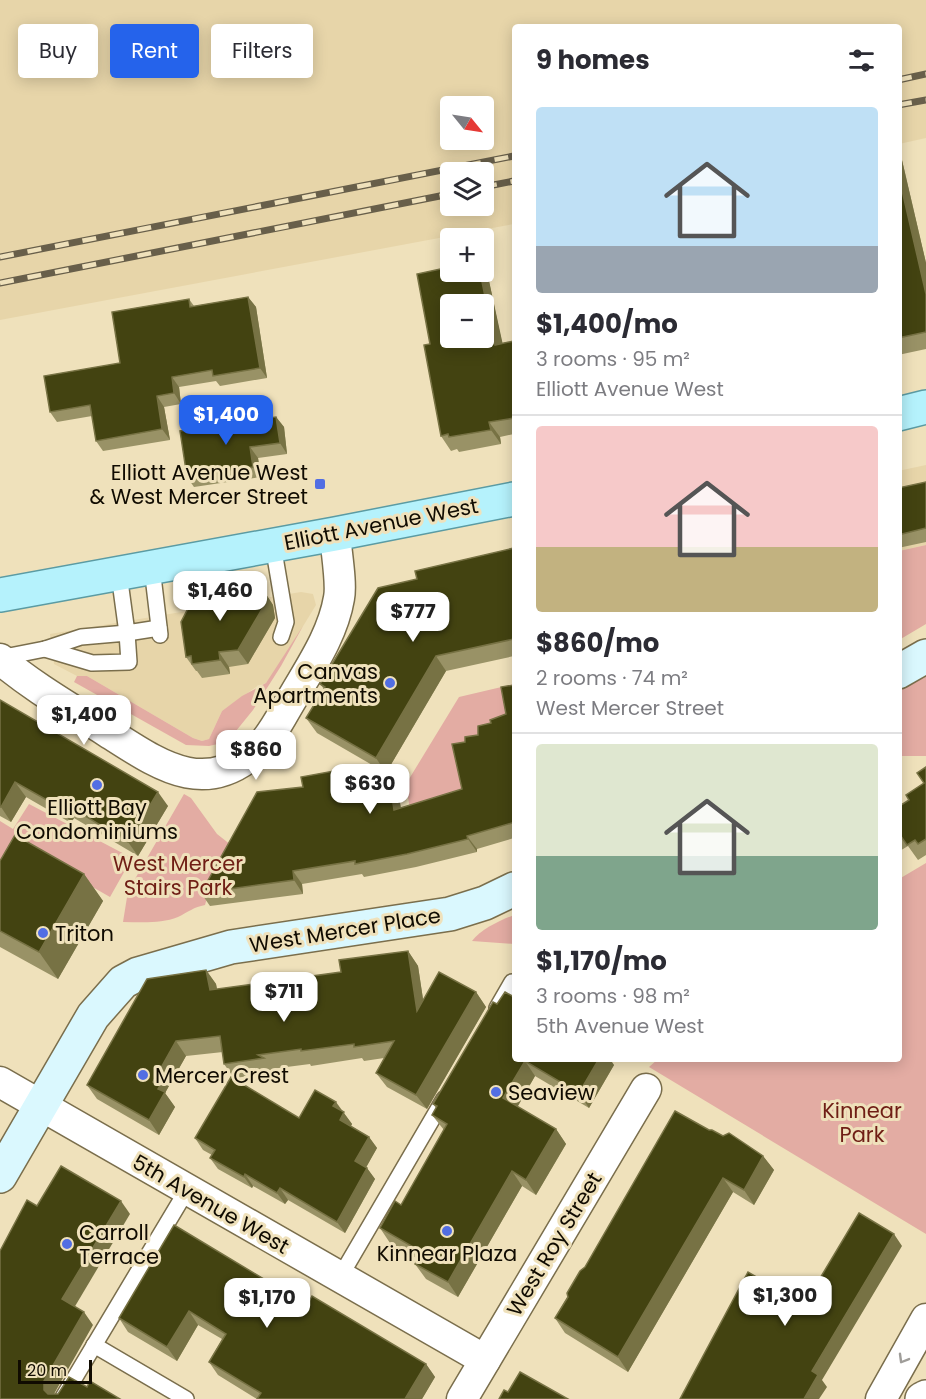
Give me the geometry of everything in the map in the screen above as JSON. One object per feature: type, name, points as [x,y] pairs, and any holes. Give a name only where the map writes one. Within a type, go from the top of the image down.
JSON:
[{"type":"main road","points":[[902,413],[926,407]]},
{"type":"main road","name":"Elliott Avenue West","points":[[0,595],[512,499]]},
{"type":"main road","points":[[902,670],[926,656]]},
{"type":"main road","name":"West Mercer Place","points":[[0,1176],[98,1008],[123,982],[138,974],[231,947],[450,914],[485,903],[512,890]]},
{"type":"street","points":[[0,659],[28,682],[154,761],[180,772],[195,775],[215,772],[239,764],[261,746],[277,723],[331,627],[340,596],[335,534]]},
{"type":"street","name":"5th Avenue West","points":[[0,1082],[485,1360]]},
{"type":"street","name":"West Roy Street","points":[[462,1399],[646,1089]]},
{"type":"street","points":[[881,1399],[926,1319]]},
{"type":"lane","points":[[273,545],[286,622],[281,636]]},
{"type":"lane","points":[[0,659],[45,649],[81,637],[160,632],[152,568]]},
{"type":"lane","points":[[45,649],[92,663],[129,662],[119,574]]},
{"type":"lane","points":[[488,1022],[512,982]]},
{"type":"lane","points":[[339,1277],[453,1082]]},
{"type":"lane","points":[[62,1399],[188,1190]]},
{"type":"lane","points":[[94,1344],[186,1399]]},
{"type":"shaded area","points":[[0,0],[926,0],[926,138],[902,143],[902,24],[512,24],[512,224],[493,228],[440,228],[440,238],[0,320]]},
{"type":"shaded area","points":[[926,465],[926,545],[902,550],[902,470]]},
{"type":"shaded area","points":[[301,592],[313,594],[316,605],[275,672],[266,683],[256,687],[222,711],[209,739],[202,741],[193,738],[87,676],[77,676],[54,664],[50,634]]},
{"type":"green space","points":[[926,545],[926,624],[902,638],[902,550]]},
{"type":"green space","points":[[303,626],[253,710],[236,731],[222,743],[209,746],[186,745],[74,682],[77,676],[87,676],[193,738],[202,741],[209,739],[222,711],[242,696],[266,683]]},
{"type":"green space","points":[[926,672],[926,756],[902,756],[902,687]]},
{"type":"green space","points":[[512,684],[512,702],[504,729],[468,804],[411,817],[406,784],[459,697]]},
{"type":"green space","name":"West Mercer Stairs Park","points":[[184,794],[191,798],[217,834],[231,845],[211,884],[205,905],[165,921],[123,922],[128,891]]},
{"type":"green space","points":[[29,804],[132,858],[110,897],[35,854],[0,868],[0,821],[13,829]]},
{"type":"green space","name":"Kinnear Park","points":[[926,863],[926,1234],[649,1067],[655,1062],[902,1062],[902,877]]},
{"type":"green space","points":[[512,916],[512,944],[472,941],[486,929]]},
{"type":"building","points":[[902,190],[926,294],[926,332],[902,337]]},
{"type":"building","points":[[440,269],[440,282],[482,282],[485,294],[440,294],[440,348],[494,348],[494,340],[495,345],[512,341],[512,418],[489,422],[491,430],[449,437],[448,434],[441,436],[424,345],[430,344],[417,274]]},
{"type":"building","points":[[248,297],[260,368],[213,376],[212,370],[172,377],[174,393],[157,396],[162,429],[96,441],[90,405],[50,412],[44,376],[120,363],[112,312],[189,299],[190,307]]},
{"type":"building","points":[[276,417],[280,443],[250,447],[253,467],[187,477],[180,431]]},
{"type":"building","points":[[926,482],[926,528],[902,534],[902,487]]},
{"type":"building","name":"Canvas Apartments","points":[[512,548],[512,639],[436,656],[376,758],[306,718],[325,687],[320,684],[378,588],[417,579],[415,571]]},
{"type":"building","points":[[260,585],[265,604],[238,650],[219,652],[220,660],[192,664],[191,656],[186,657],[181,622],[196,593]]},
{"type":"building","points":[[512,685],[512,823],[467,836],[468,839],[407,854],[355,864],[355,861],[293,871],[294,880],[201,893],[257,792],[303,787],[301,777],[367,765],[383,773],[385,791],[391,790],[394,810],[462,789],[452,744],[465,742],[465,737],[478,735],[478,726],[491,723],[490,720],[506,714],[501,687]]},
{"type":"building","name":"Elliott Bay Condominiums","points":[[0,700],[158,792],[128,842],[64,803],[61,808],[15,782],[0,807]]},
{"type":"building","points":[[926,767],[926,839],[918,844],[915,840],[907,845],[902,838],[902,804],[909,800],[906,795],[924,783],[917,773]]},
{"type":"building","points":[[15,835],[84,874],[39,952],[0,931],[0,861]]},
{"type":"building","points":[[408,951],[417,1011],[439,972],[476,992],[416,1095],[376,1073],[394,1041],[354,1047],[354,1044],[301,1051],[301,1049],[258,1055],[264,1058],[224,1064],[220,1036],[176,1041],[153,1082],[160,1086],[158,1089],[165,1092],[149,1120],[87,1085],[147,979],[206,970],[210,990],[341,972],[339,960]]},
{"type":"building","points":[[505,992],[512,996],[512,1062],[524,1062],[503,1098],[556,1129],[526,1180],[512,1171],[448,1282],[415,1264],[422,1252],[380,1228],[395,1201],[401,1205],[447,1124],[432,1115],[437,1106],[433,1104],[493,1002],[497,1004]]},
{"type":"building","points":[[527,1062],[597,1062],[579,1093]]},
{"type":"building","points":[[231,1077],[299,1118],[315,1090],[336,1102],[333,1106],[344,1112],[340,1120],[369,1137],[355,1161],[367,1168],[337,1222],[280,1188],[277,1193],[245,1174],[244,1177],[210,1158],[215,1150],[195,1138]]},
{"type":"building","name":"Kinnear Park","points":[[675,1111],[723,1136],[729,1133],[763,1156],[744,1190],[723,1178],[618,1357],[555,1318],[568,1297],[567,1293],[580,1271],[585,1267]]},
{"type":"building","points":[[61,1166],[121,1201],[62,1299],[84,1312],[44,1381],[44,1390],[48,1394],[58,1394],[69,1377],[87,1387],[90,1381],[120,1399],[0,1399],[0,1251],[27,1200],[37,1206]]},
{"type":"building","points":[[859,1213],[894,1234],[812,1371],[818,1375],[804,1399],[680,1399],[748,1272],[804,1305]]},
{"type":"building","points":[[174,1225],[307,1305],[312,1296],[426,1364],[405,1399],[257,1399],[261,1393],[209,1362],[226,1334],[189,1311],[167,1347],[119,1318]]},
{"type":"building","points":[[520,1372],[568,1399],[499,1399],[504,1390],[508,1392]]},
{"type":"railway","points":[[902,79],[926,74]]},
{"type":"railway","points":[[902,104],[926,100]]},
{"type":"railway","points":[[0,257],[512,156]]},
{"type":"railway","points":[[494,185],[512,181]]},
{"type":"railway","points":[[0,283],[440,196]]},
{"type":"place","name":"Elliott Avenue West & West Mercer Street","points":[[320,484]]},
{"type":"place","name":"Canvas Apartments","points":[[390,683]]},
{"type":"place","name":"Elliott Bay Condominiums","points":[[97,785]]},
{"type":"place","name":"Triton","points":[[43,933]]},
{"type":"place","name":"Mercer Crest","points":[[143,1075]]},
{"type":"place","name":"Seaview","points":[[496,1092]]},
{"type":"place","name":"Kinnear Plaza","points":[[447,1231]]},
{"type":"place","name":"Carroll Terrace","points":[[67,1244]]}]
